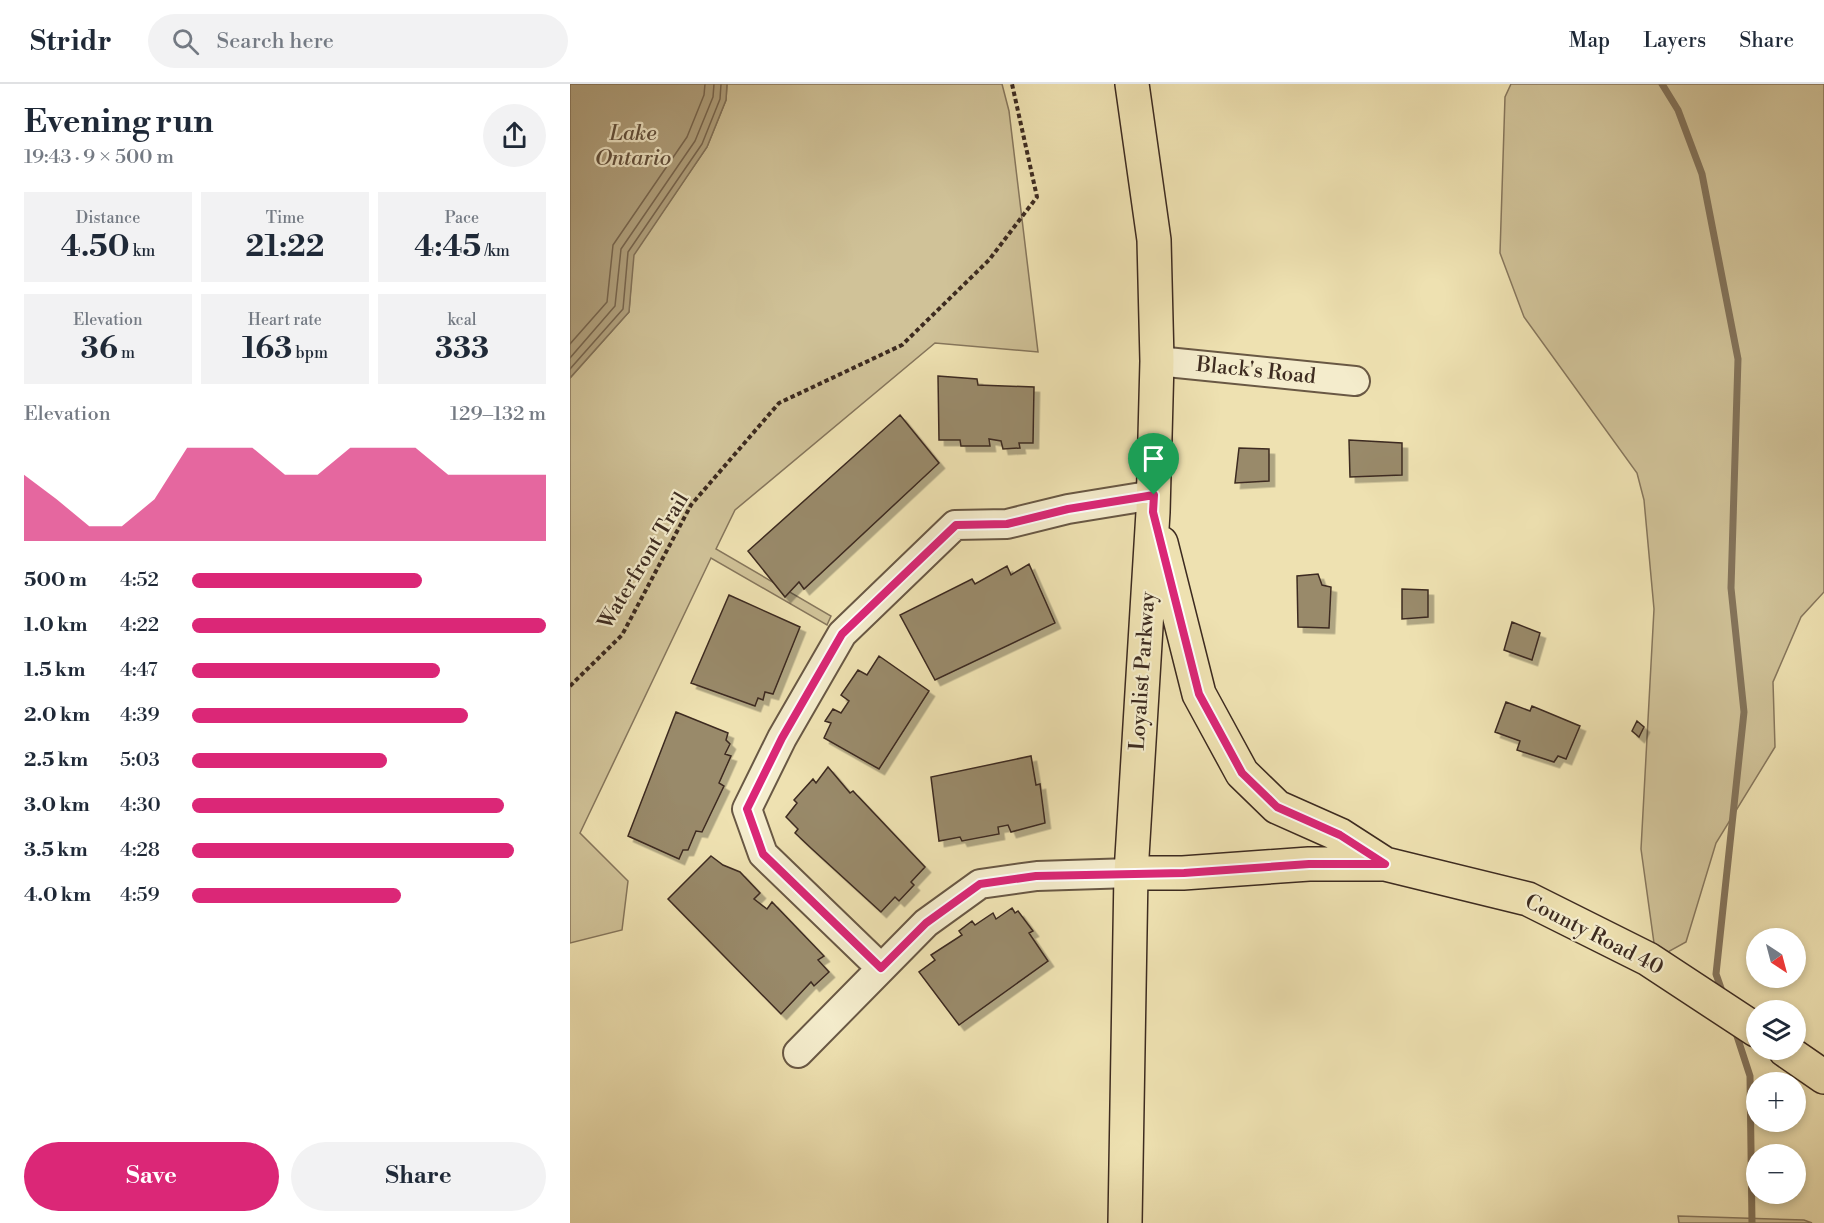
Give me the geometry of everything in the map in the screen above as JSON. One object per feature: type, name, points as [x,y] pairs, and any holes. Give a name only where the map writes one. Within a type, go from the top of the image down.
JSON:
[{"type":"main road","name":"Loyalist Parkway","points":[[1125,1223],[1131,873],[1153,504],[1157,362],[1154,240],[1132,84]]},
{"type":"main road","points":[[1153,504],[1199,694],[1242,773],[1277,807],[1340,835],[1385,864]]},
{"type":"main road","name":"County Road 40","points":[[1131,873],[1184,873],[1309,864],[1385,864],[1528,899],[1648,959],[1746,1023]]},
{"type":"main road","points":[[1799,1060],[1824,1077]]},
{"type":"street","name":"Black's Road","points":[[1157,362],[1355,381]]},
{"type":"street","points":[[881,968],[763,854],[747,809],[782,738],[842,634],[956,525],[1007,524],[1068,509],[1153,504]]},
{"type":"street","points":[[798,1053],[926,923],[980,884],[1036,876],[1131,873]]},
{"type":"path","name":"Waterfront Trail","points":[[570,686],[622,635],[691,505],[779,403],[902,345],[989,260],[1037,197],[1012,84]]},
{"type":"shaded area","points":[[727,84],[1002,84],[1009,111],[1038,352],[935,343],[735,510],[716,549],[831,616],[827,625],[711,558],[580,833],[628,881],[622,930],[570,943],[570,378],[629,312],[633,255],[707,147],[726,100]]},
{"type":"shaded area","points":[[1511,84],[1824,84],[1824,592],[1801,617],[1773,682],[1775,747],[1716,843],[1686,942],[1668,952],[1654,943],[1641,849],[1654,609],[1644,500],[1637,473],[1524,317],[1500,253],[1505,97]]},
{"type":"shaded area","points":[[1678,1216],[1804,1220],[1812,1223],[1679,1223]]},
{"type":"water","name":"Lake Ontario","points":[[570,84],[727,84],[726,100],[707,147],[634,255],[629,312],[570,378]]},
{"type":"building","points":[[938,376],[977,379],[978,385],[1034,387],[1033,443],[1019,443],[1020,448],[1003,449],[1001,441],[989,439],[990,446],[961,446],[960,440],[939,440]]},
{"type":"building","points":[[900,415],[939,463],[804,589],[799,582],[785,597],[748,551]]},
{"type":"building","points":[[1349,440],[1402,443],[1402,475],[1350,477]]},
{"type":"building","points":[[1239,448],[1269,449],[1269,481],[1235,483]]},
{"type":"building","points":[[1029,564],[1055,623],[935,680],[900,615],[972,579],[975,584],[1007,566],[1011,575]]},
{"type":"building","points":[[1318,574],[1322,585],[1331,587],[1329,628],[1298,627],[1297,576]]},
{"type":"building","points":[[1402,589],[1428,590],[1428,617],[1402,619]]},
{"type":"building","points":[[729,595],[800,627],[773,694],[765,692],[763,700],[758,698],[755,706],[691,683]]},
{"type":"building","points":[[1512,622],[1540,633],[1532,660],[1504,650]]},
{"type":"building","points":[[879,656],[929,691],[879,769],[824,738],[831,723],[825,721],[833,709],[841,713],[849,701],[841,695],[858,670],[867,675]]},
{"type":"building","points":[[1506,702],[1530,711],[1532,706],[1580,726],[1566,759],[1558,756],[1554,762],[1517,750],[1520,741],[1495,732]]},
{"type":"building","points":[[676,712],[728,733],[726,740],[730,744],[725,754],[731,756],[719,783],[724,786],[702,832],[696,831],[688,850],[683,850],[679,859],[628,836]]},
{"type":"building","points":[[1637,721],[1644,727],[1639,737],[1632,731]]},
{"type":"building","points":[[1031,756],[1036,785],[1040,784],[1045,823],[1011,832],[1008,825],[998,827],[999,834],[962,841],[960,837],[939,841],[931,777]]},
{"type":"building","points":[[828,767],[850,793],[853,791],[925,867],[911,882],[914,885],[899,901],[895,897],[881,912],[795,833],[798,829],[786,817],[797,803],[794,800],[813,779],[816,783]]},
{"type":"building","points":[[711,856],[723,865],[740,872],[760,893],[754,899],[767,909],[772,902],[824,956],[818,960],[829,972],[814,986],[811,982],[781,1014],[668,899]]},
{"type":"building","points":[[1012,908],[1015,913],[1018,911],[1033,931],[1029,933],[1048,961],[959,1025],[919,972],[935,960],[931,955],[962,935],[959,931],[972,921],[975,925],[993,913],[996,919]]},
{"type":"waterway","points":[[1662,84],[1678,110],[1702,174],[1738,359],[1731,588],[1744,712],[1716,974],[1723,994]]},
{"type":"waterway","points":[[1735,1030],[1750,1076],[1752,1223]]},
{"type":"route","points":[[1154,495],[1153,512],[1199,694],[1242,773],[1277,807],[1340,835],[1385,864],[1309,864],[1184,873],[1036,876],[980,884],[926,923],[881,968],[763,854],[747,809],[782,738],[842,634],[956,525],[1007,524],[1068,509],[1154,495]]}]
